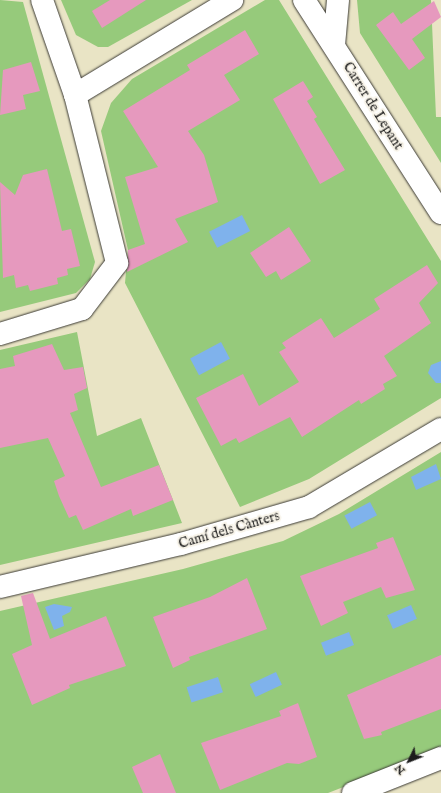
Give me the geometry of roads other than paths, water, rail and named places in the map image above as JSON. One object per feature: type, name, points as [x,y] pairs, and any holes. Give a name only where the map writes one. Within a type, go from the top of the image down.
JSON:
[{"type":"street","points":[[0,334],[82,309],[117,263],[75,95],[42,0]]},
{"type":"street","points":[[75,95],[232,0]]},
{"type":"street","name":"Carrer de Lepant","points":[[304,0],[441,213]]},
{"type":"street","points":[[334,45],[338,0]]},
{"type":"street","name":"Camí dels Cànters","points":[[0,587],[181,544],[309,507],[441,429]]},
{"type":"street","points":[[353,793],[441,758]]},
{"type":"water","points":[[242,215],[250,231],[217,248],[209,232]]},
{"type":"water","points":[[221,342],[230,359],[199,375],[190,358]]},
{"type":"water","points":[[441,361],[441,383],[436,383],[428,373],[431,365]]},
{"type":"water","points":[[436,464],[441,479],[416,490],[411,477]]},
{"type":"water","points":[[370,502],[377,515],[351,529],[344,516]]},
{"type":"water","points":[[54,604],[72,607],[70,612],[62,616],[64,626],[54,630],[45,607]]},
{"type":"water","points":[[411,605],[417,619],[393,629],[387,615]]},
{"type":"water","points":[[349,632],[354,645],[326,656],[321,643]]},
{"type":"water","points":[[276,672],[282,685],[256,697],[250,684]]},
{"type":"water","points":[[218,677],[223,692],[192,702],[187,687]]}]
